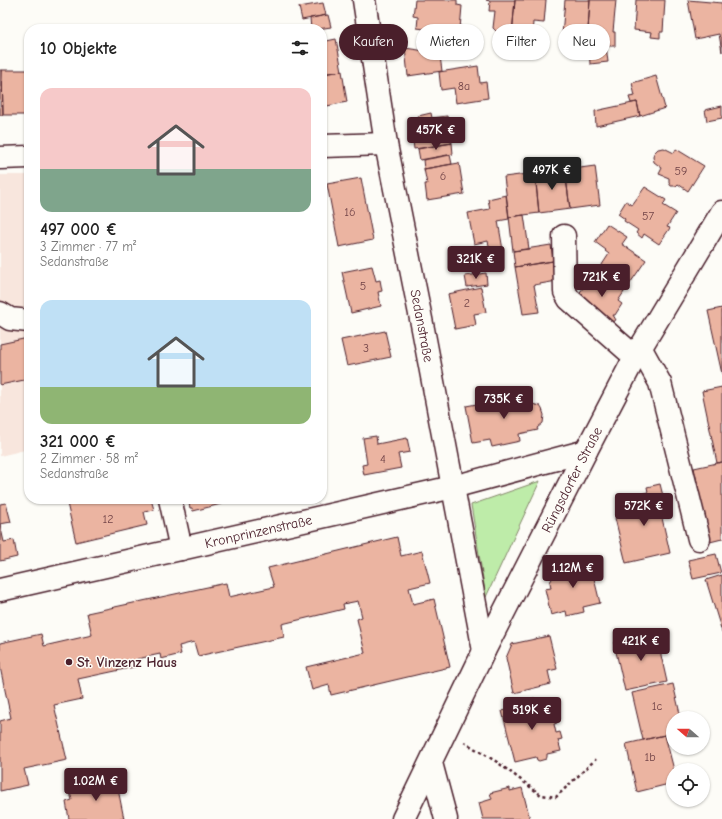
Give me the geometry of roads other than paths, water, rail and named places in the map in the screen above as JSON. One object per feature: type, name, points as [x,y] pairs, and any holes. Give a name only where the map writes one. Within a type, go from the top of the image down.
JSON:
[{"type":"street","name":"Sedanstraße","points":[[364,0],[386,144],[423,329],[484,651]]},
{"type":"street","points":[[327,146],[386,144]]},
{"type":"street","points":[[0,158],[24,157]]},
{"type":"street","name":"Rüngsdorfer Straße","points":[[403,819],[484,651],[638,352],[722,212]]},
{"type":"street","points":[[564,236],[565,292],[569,299],[638,352],[660,383],[699,539]]},
{"type":"street","points":[[0,313],[10,319],[24,320]]},
{"type":"street","name":"Kronprinzenstraße","points":[[0,590],[453,487],[586,451]]},
{"type":"street","points":[[171,504],[181,549]]},
{"type":"street","points":[[431,763],[446,819]]},
{"type":"place","name":"St. Vinzenz Haus","points":[[69,662]]}]
